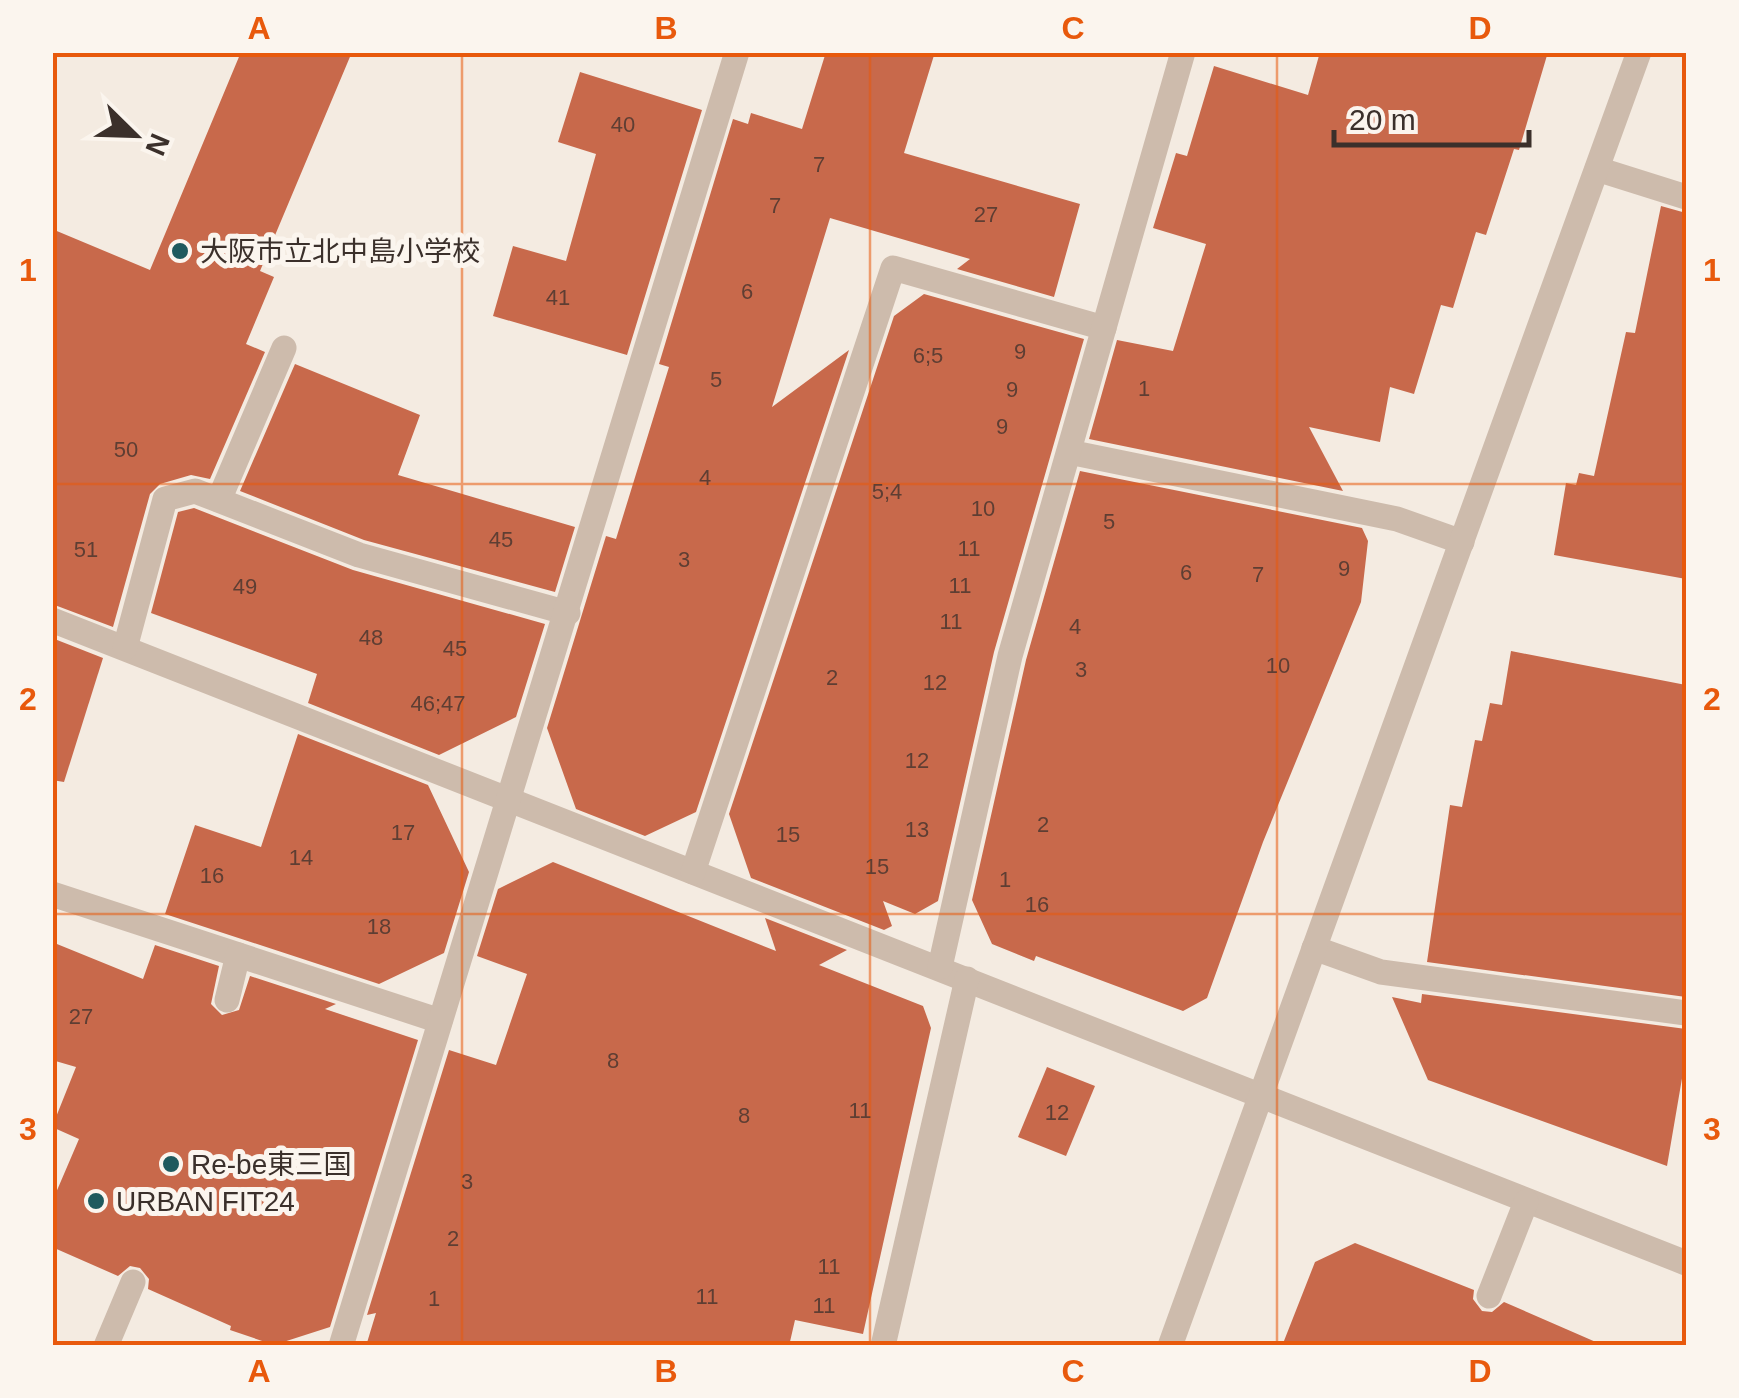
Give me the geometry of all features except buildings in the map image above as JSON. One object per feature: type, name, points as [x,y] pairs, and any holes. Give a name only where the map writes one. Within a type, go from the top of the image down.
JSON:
[{"type":"street","points":[[341,1346],[738,52]]},
{"type":"street","points":[[940,968],[1010,656],[1183,52]]},
{"type":"street","points":[[1170,1346],[1639,52]]},
{"type":"street","points":[[1597,169],[1686,197]]},
{"type":"street","points":[[692,872],[893,268],[1104,328]]},
{"type":"street","points":[[219,500],[284,348]]},
{"type":"street","points":[[1069,452],[1398,520],[1462,542]]},
{"type":"street","points":[[124,648],[164,499],[195,490],[358,555],[568,613]]},
{"type":"street","points":[[52,620],[1686,1263]]},
{"type":"street","points":[[52,894],[440,1021]]},
{"type":"street","points":[[1314,948],[1381,972],[1686,1013]]},
{"type":"street","points":[[227,1000],[238,955]]},
{"type":"street","points":[[883,1346],[967,979]]},
{"type":"street","points":[[1490,1296],[1526,1202]]},
{"type":"street","points":[[106,1346],[133,1282]]},
{"type":"place","name":"大阪市立北中島小学校","points":[[180,251]]},
{"type":"place","name":"Re-be東三国","points":[[171,1164]]},
{"type":"place","name":"URBAN FIT24","points":[[96,1201]]}]
